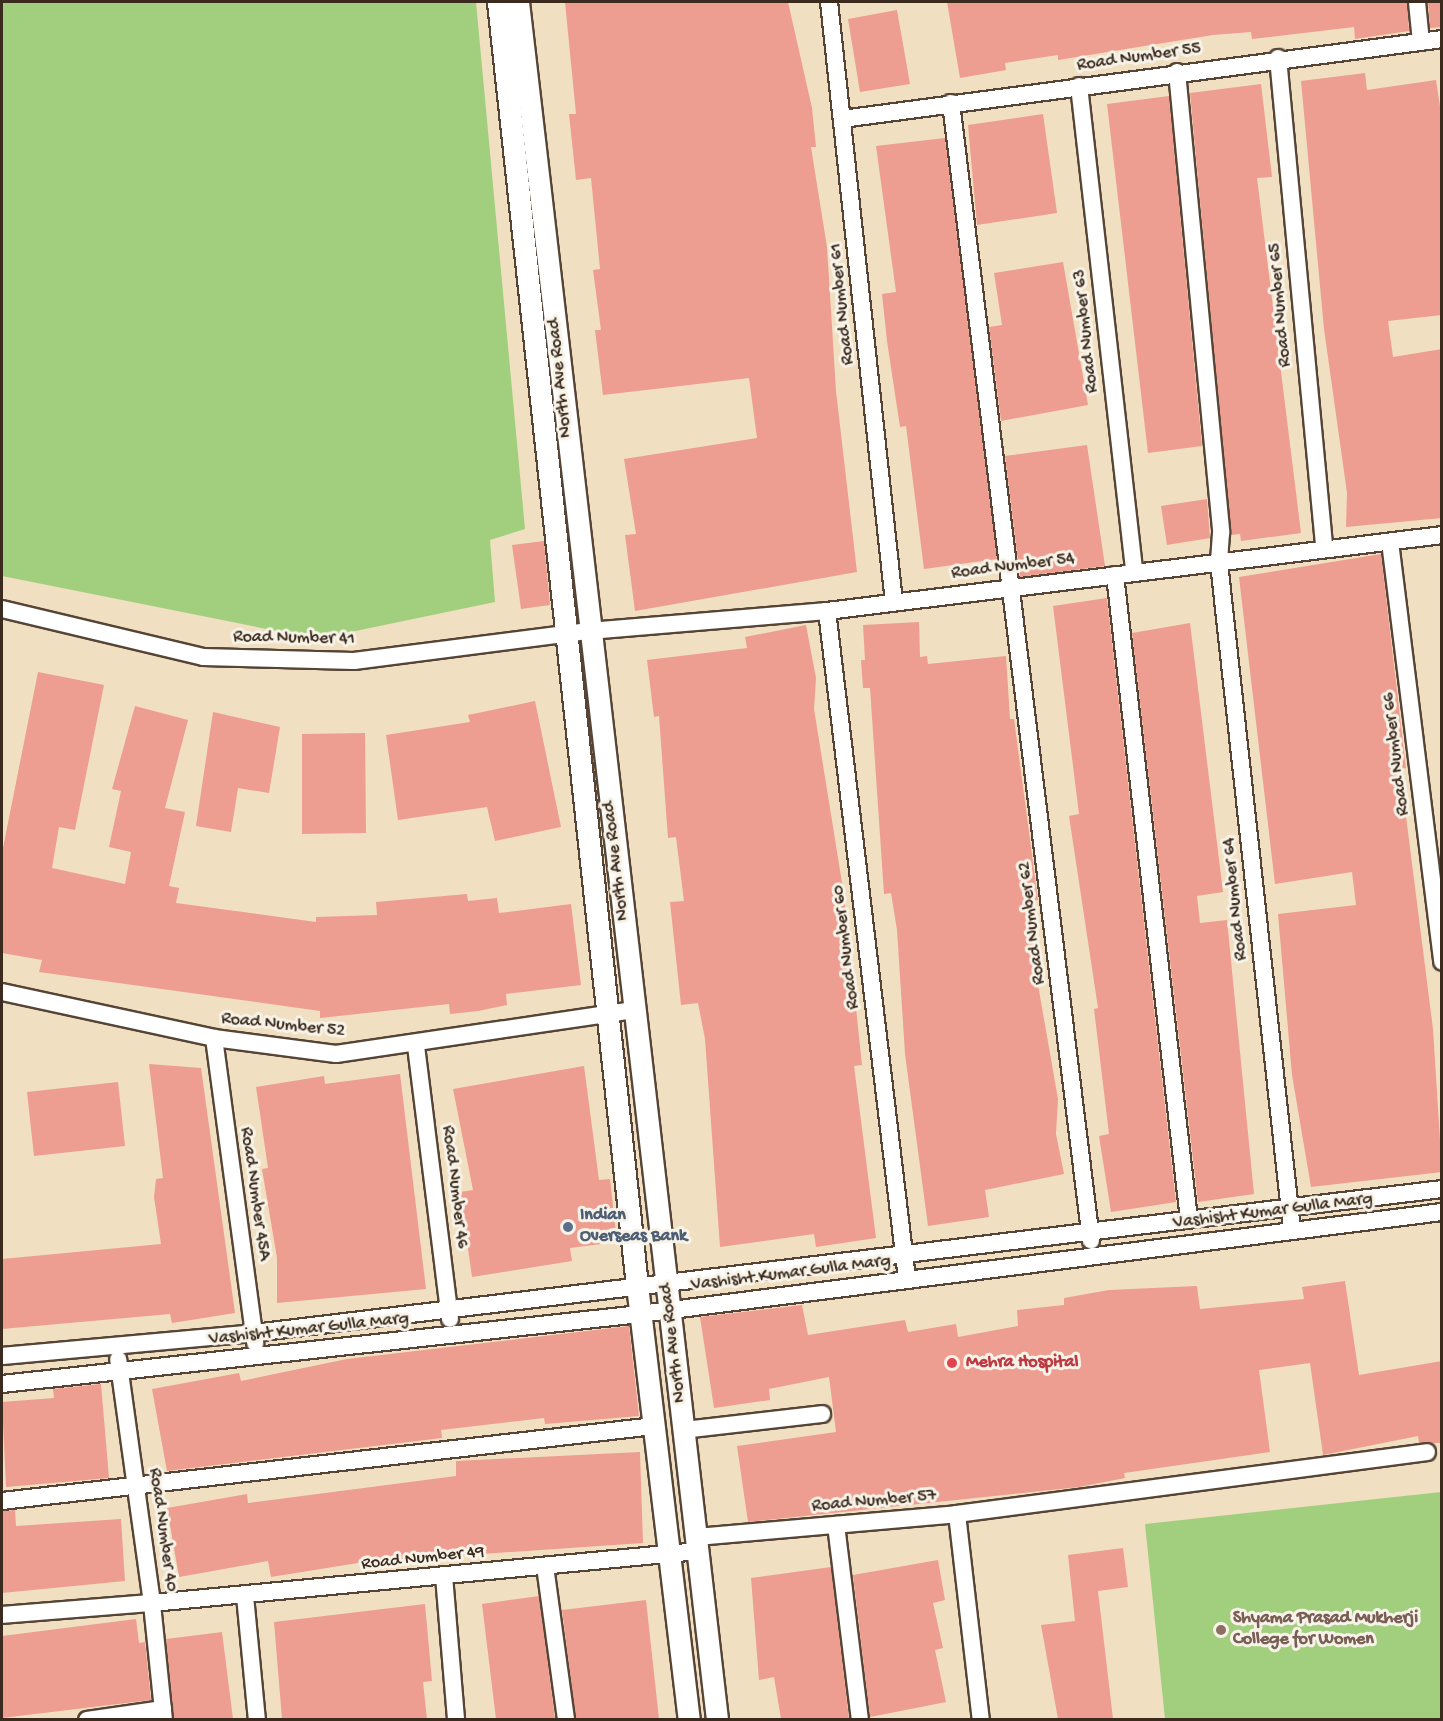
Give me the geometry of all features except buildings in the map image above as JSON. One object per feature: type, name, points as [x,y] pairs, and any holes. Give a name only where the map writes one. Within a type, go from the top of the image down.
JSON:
[{"type":"street","points":[[498,2],[640,1314],[689,1719]]},
{"type":"street","name":"North Ave Road","points":[[518,2],[589,631],[717,1719]]},
{"type":"street","name":"Road Number 61","points":[[829,2],[894,602]]},
{"type":"street","points":[[1417,2],[1421,42]]},
{"type":"street","name":"Road Number 55","points":[[842,119],[1278,58],[1442,39]]},
{"type":"street","name":"Road Number 65","points":[[1278,58],[1324,549]]},
{"type":"street","name":"Road Number 64","points":[[1177,72],[1221,533],[1219,564],[1292,1230]]},
{"type":"street","name":"Road Number 63","points":[[1079,86],[1134,572]]},
{"type":"street","name":"Road Number 62","points":[[951,103],[1093,1255]]},
{"type":"street","name":"Road Number 54","points":[[589,631],[827,610],[1442,535]]},
{"type":"street","name":"Road Number 66","points":[[1390,542],[1442,962]]},
{"type":"street","points":[[1115,575],[1189,1219]]},
{"type":"street","name":"Road Number 41","points":[[2,609],[203,657],[280,662],[354,661],[589,631]]},
{"type":"street","name":"Road Number 60","points":[[827,610],[902,1254],[907,1279]]},
{"type":"street","name":"Road Number 52","points":[[2,992],[214,1038],[336,1054],[416,1046],[634,1010]]},
{"type":"street","name":"Road Number 45A","points":[[214,1038],[256,1355]]},
{"type":"street","name":"Road Number 46","points":[[416,1046],[452,1334]]},
{"type":"street","name":"Vashisht Kumar Gulla Marg","points":[[2,1356],[117,1348],[254,1333],[1089,1229],[1442,1188]]},
{"type":"street","name":"Vashisht Kumar Gulla Marg","points":[[2,1384],[119,1369],[640,1314],[1442,1212]]},
{"type":"street","name":"Road Number 40","points":[[2,1615],[152,1604],[117,1348]]},
{"type":"street","points":[[684,1430],[822,1414]]},
{"type":"street","points":[[2,1501],[654,1426]]},
{"type":"street","points":[[957,1514],[1427,1452]]},
{"type":"street","name":"Road Number 57","points":[[697,1544],[836,1525],[957,1514],[981,1719]]},
{"type":"street","points":[[836,1525],[860,1719]]},
{"type":"street","name":"Road Number 49","points":[[152,1604],[670,1553],[697,1544]]},
{"type":"street","points":[[545,1566],[566,1719]]},
{"type":"street","points":[[444,1576],[456,1719]]},
{"type":"street","points":[[245,1596],[257,1719]]},
{"type":"street","points":[[87,1719],[164,1714],[152,1604]]},
{"type":"green space","points":[[2,2],[476,2],[525,529],[490,540],[495,602],[317,639],[2,576]]},
{"type":"green space","name":"Shyama Prasad Mukherji College for Women","points":[[1441,1492],[1441,1719],[1165,1719],[1145,1524]]},
{"type":"place","name":"Indian Overseas Bank","points":[[568,1227]]},
{"type":"place","name":"Mehra Hospital","points":[[952,1363]]},
{"type":"place","name":"Shyama Prasad Mukherji College for Women","points":[[1221,1630]]}]
